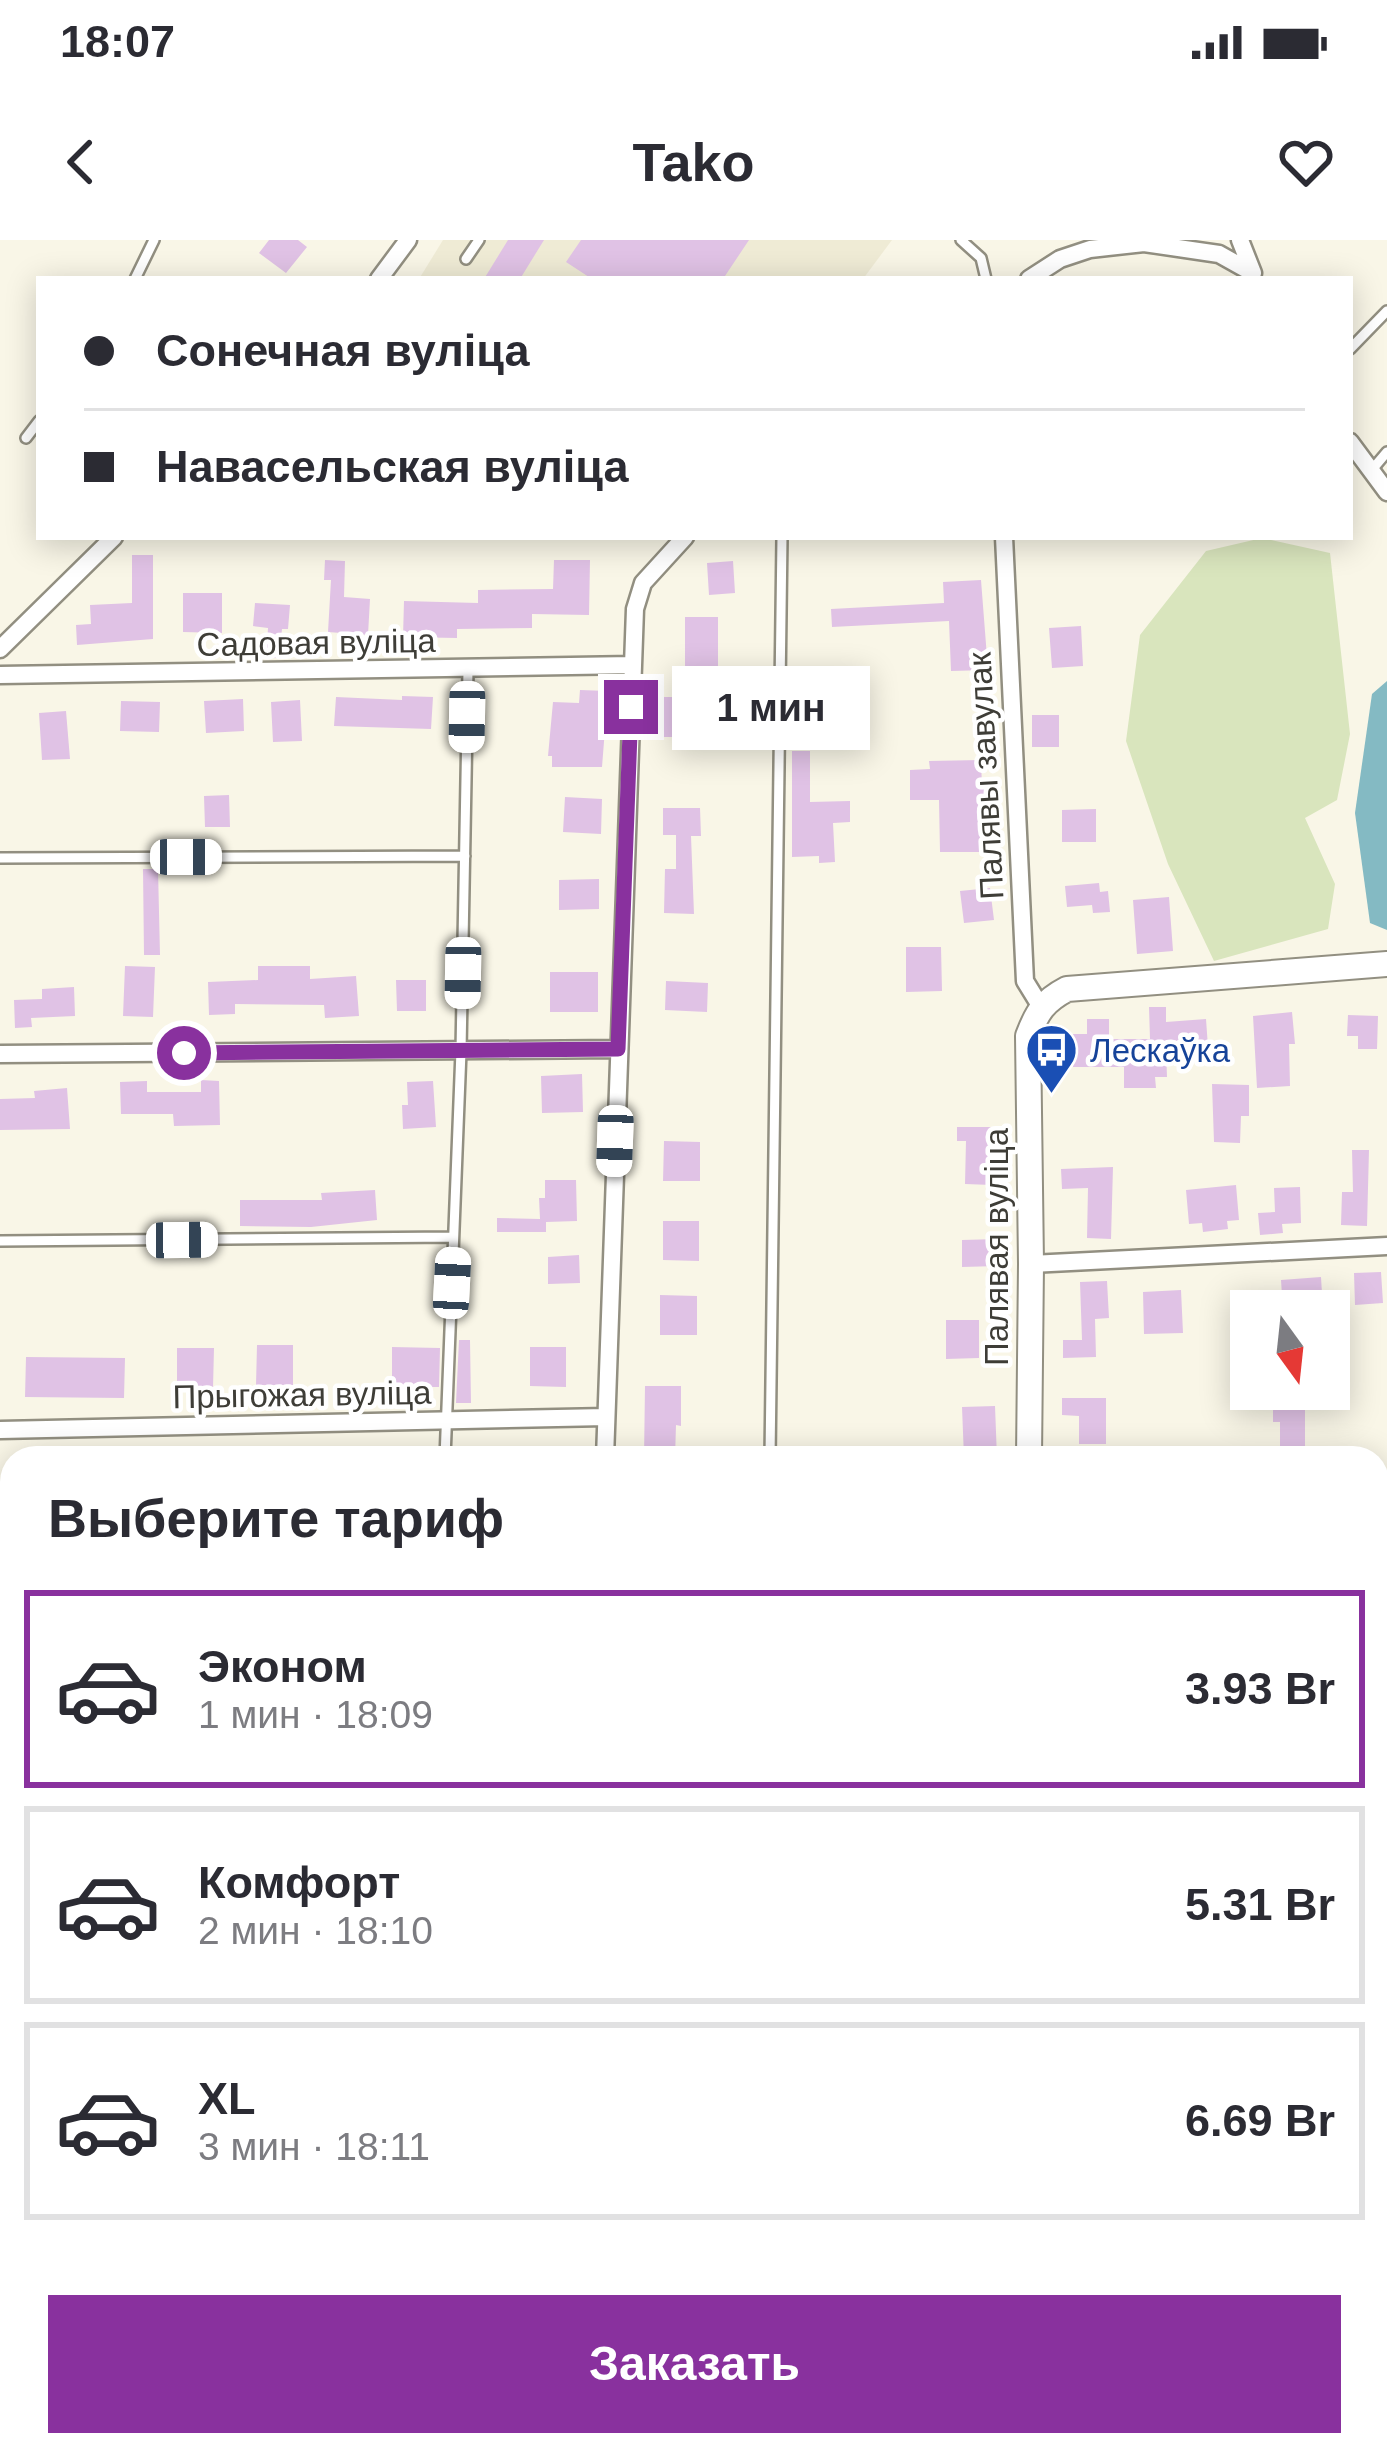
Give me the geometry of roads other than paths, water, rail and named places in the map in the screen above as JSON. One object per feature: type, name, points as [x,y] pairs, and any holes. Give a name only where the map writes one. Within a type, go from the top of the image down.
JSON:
[{"type":"main road","points":[[1041,1007],[1067,989],[1387,964]]},
{"type":"main road","name":"Палявая вуліца","points":[[1029,1446],[1028,1036],[1041,1007]]},
{"type":"street","points":[[383,276],[408,240]]},
{"type":"street","points":[[1241,240],[1255,276]]},
{"type":"street","points":[[1034,276],[1060,259],[1090,249],[1144,243],[1219,254],[1255,276]]},
{"type":"street","points":[[1353,446],[1387,492]]},
{"type":"street","points":[[0,649],[111,540]]},
{"type":"street","points":[[605,1446],[638,595],[643,583],[683,540]]},
{"type":"street","name":"Палявы завулак","points":[[1004,540],[1024,981],[1041,1007]]},
{"type":"street","name":"Садовая вуліца","points":[[0,675],[633,665]]},
{"type":"street","points":[[0,1054],[618,1049]]},
{"type":"street","points":[[1031,1264],[1387,1246]]},
{"type":"street","name":"Прыгожая вуліца","points":[[0,1430],[606,1417]]},
{"type":"lane","points":[[136,276],[154,240]]},
{"type":"lane","points":[[466,260],[478,240]]},
{"type":"lane","points":[[961,240],[981,258],[985,276]]},
{"type":"lane","points":[[1353,346],[1387,311]]},
{"type":"lane","points":[[26,437],[36,425]]},
{"type":"lane","points":[[1370,472],[1387,452]]},
{"type":"lane","points":[[770,1446],[782,540]]},
{"type":"lane","points":[[445,1446],[461,1051],[468,670]]},
{"type":"lane","points":[[0,858],[465,856]]},
{"type":"lane","points":[[0,1241],[454,1237]]},
{"type":"water","points":[[1387,681],[1387,930],[1370,923],[1355,813],[1372,694]]},
{"type":"place","name":"Лескаўка","points":[[1051,1096]]}]
